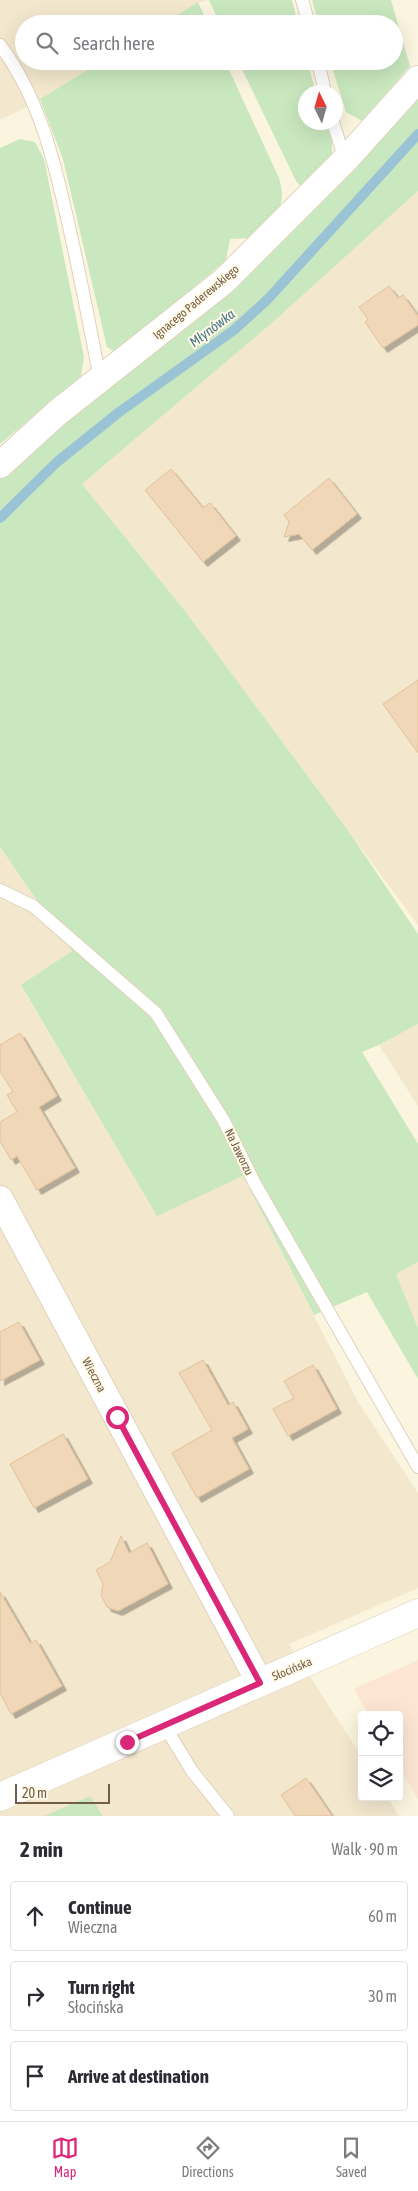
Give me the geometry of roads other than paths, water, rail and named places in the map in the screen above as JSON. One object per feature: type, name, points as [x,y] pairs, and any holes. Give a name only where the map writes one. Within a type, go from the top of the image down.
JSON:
[{"type":"street","name":"Ignacego Paderewskiego","points":[[0,465],[57,413],[224,282],[346,160],[418,79]]},
{"type":"street","name":"Wieczna","points":[[0,1200],[260,1683]]},
{"type":"street","name":"Słocińska","points":[[0,1797],[418,1613]]},
{"type":"lane","points":[[302,0],[306,15]]},
{"type":"lane","points":[[0,45],[15,69]]},
{"type":"lane","points":[[16,70],[41,119],[54,162],[100,379]]},
{"type":"lane","points":[[320,70],[323,85]]},
{"type":"lane","points":[[336,130],[346,160]]},
{"type":"lane","name":"Na Jaworzu","points":[[0,890],[33,906],[156,1013],[224,1122],[254,1182],[418,1467]]},
{"type":"lane","points":[[164,1725],[192,1772],[228,1816]]},
{"type":"waterway","name":"Młynówka","points":[[0,518],[57,462],[118,413],[234,330],[268,299],[418,134]]}]
